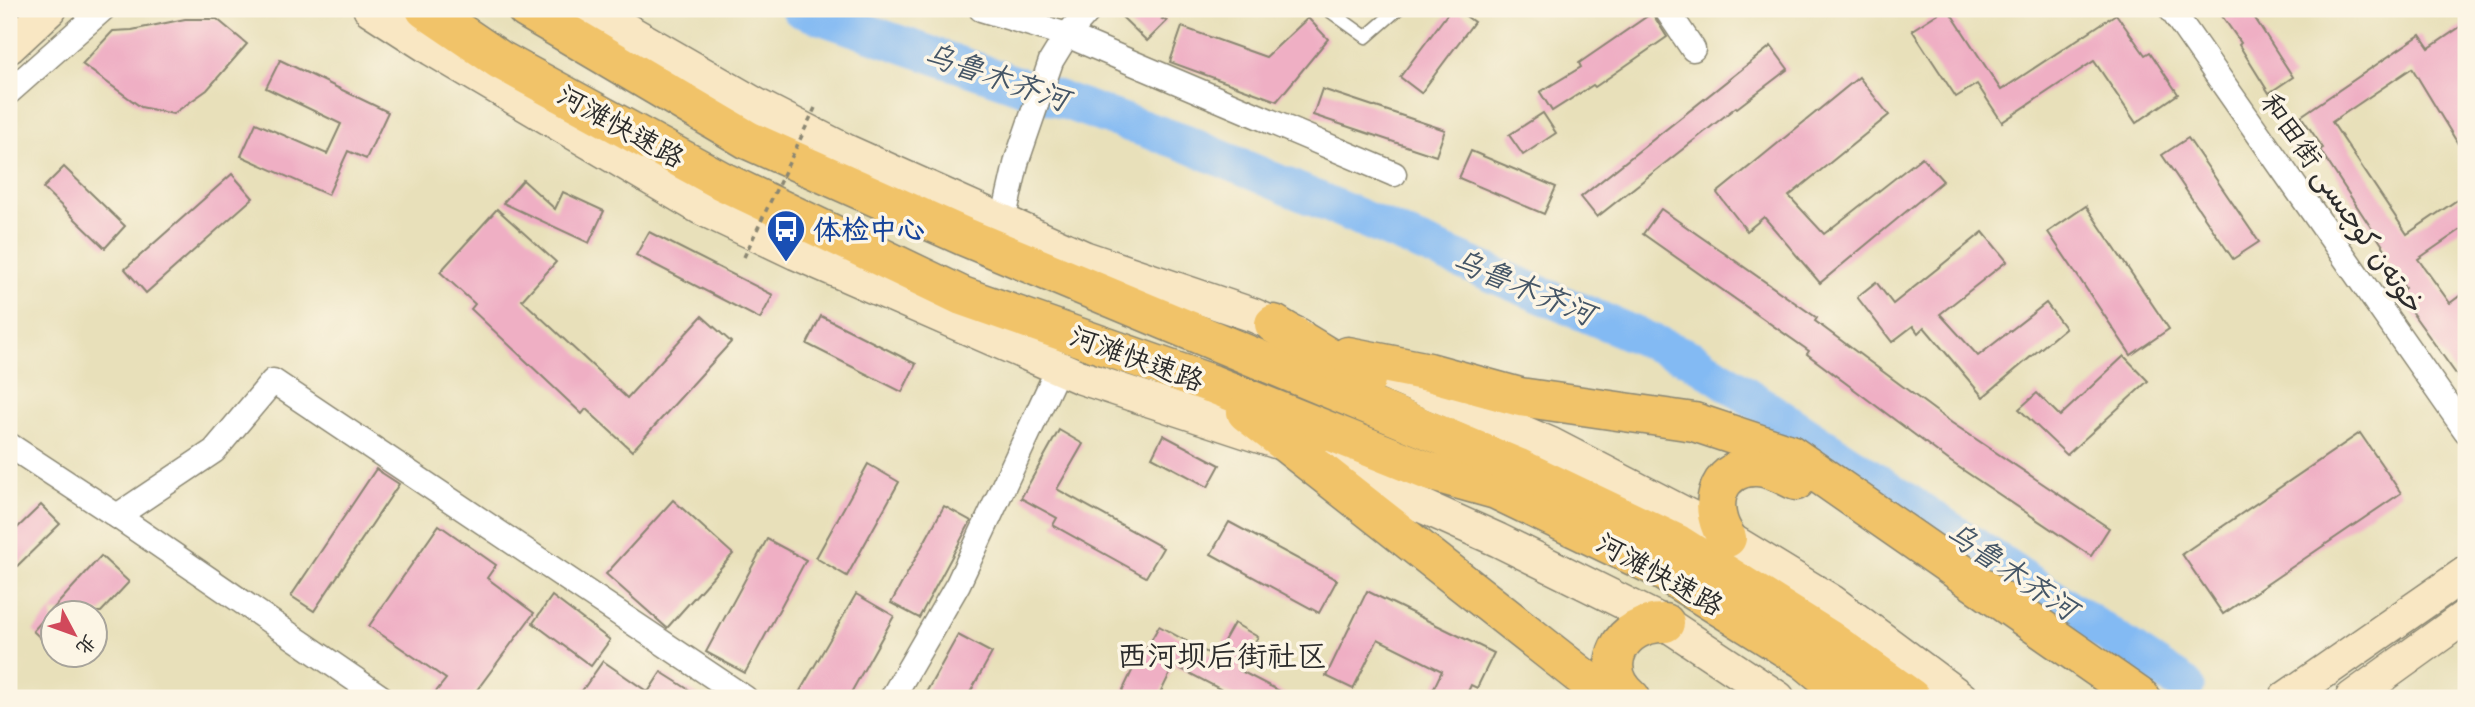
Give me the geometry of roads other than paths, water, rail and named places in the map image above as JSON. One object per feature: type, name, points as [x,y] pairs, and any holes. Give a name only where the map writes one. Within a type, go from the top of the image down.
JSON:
[{"type":"highway","name":"河滩快速路","points":[[425,9],[500,60],[722,181],[962,296],[1212,384],[1428,471],[1496,490],[1656,567],[1805,660],[1851,698]]},
{"type":"highway","name":"河滩快速路","points":[[526,9],[748,140],[963,236],[1490,456],[1678,544],[1826,638],[1911,698]]},
{"type":"highway","points":[[1274,324],[1490,456]]},
{"type":"highway","points":[[1348,356],[1429,372],[1520,397],[1693,422],[1790,454],[2141,698]]},
{"type":"highway","points":[[1212,384],[1609,698]]},
{"type":"highway","points":[[1727,538],[1719,528],[1715,515],[1719,489],[1738,471],[1764,467],[1820,492],[2110,698]]},
{"type":"highway","points":[[1632,698],[1619,684],[1615,671],[1619,645],[1638,626],[1665,623]]},
{"type":"street","points":[[9,18],[19,9]]},
{"type":"street","points":[[9,47],[50,9]]},
{"type":"street","points":[[9,92],[103,9]]},
{"type":"street","points":[[370,9],[432,49],[701,208],[796,253],[1080,377],[1291,447],[1498,540],[1665,623],[1778,698]]},
{"type":"street","points":[[590,9],[772,114],[846,151],[1086,258],[1274,324],[1550,444],[1727,538],[1831,601],[1961,698]]},
{"type":"street","points":[[981,9],[1067,35],[1394,174]]},
{"type":"street","points":[[1003,220],[1017,160],[1051,61],[1067,35],[1090,9]]},
{"type":"street","points":[[1666,9],[1693,49]]},
{"type":"street","name":"和田街 خوتەن كوچىسى","points":[[2171,9],[2466,431]]},
{"type":"street","points":[[892,698],[958,584],[1059,367]]},
{"type":"street","points":[[117,516],[214,451],[273,381],[745,698]]},
{"type":"street","points":[[9,445],[382,698]]},
{"type":"street","points":[[2286,698],[2466,573]]},
{"type":"street","points":[[2352,698],[2466,616]]},
{"type":"lane","points":[[1327,9],[1366,37],[1398,9]]},
{"type":"waterway","name":"乌鲁木齐河","points":[[800,9],[1185,143],[1692,359],[2186,686]]},
{"type":"place","name":"体检中心","points":[[786,263]]},
{"type":"district","name":"西河坝后街社区","points":[[1222,656]]}]
